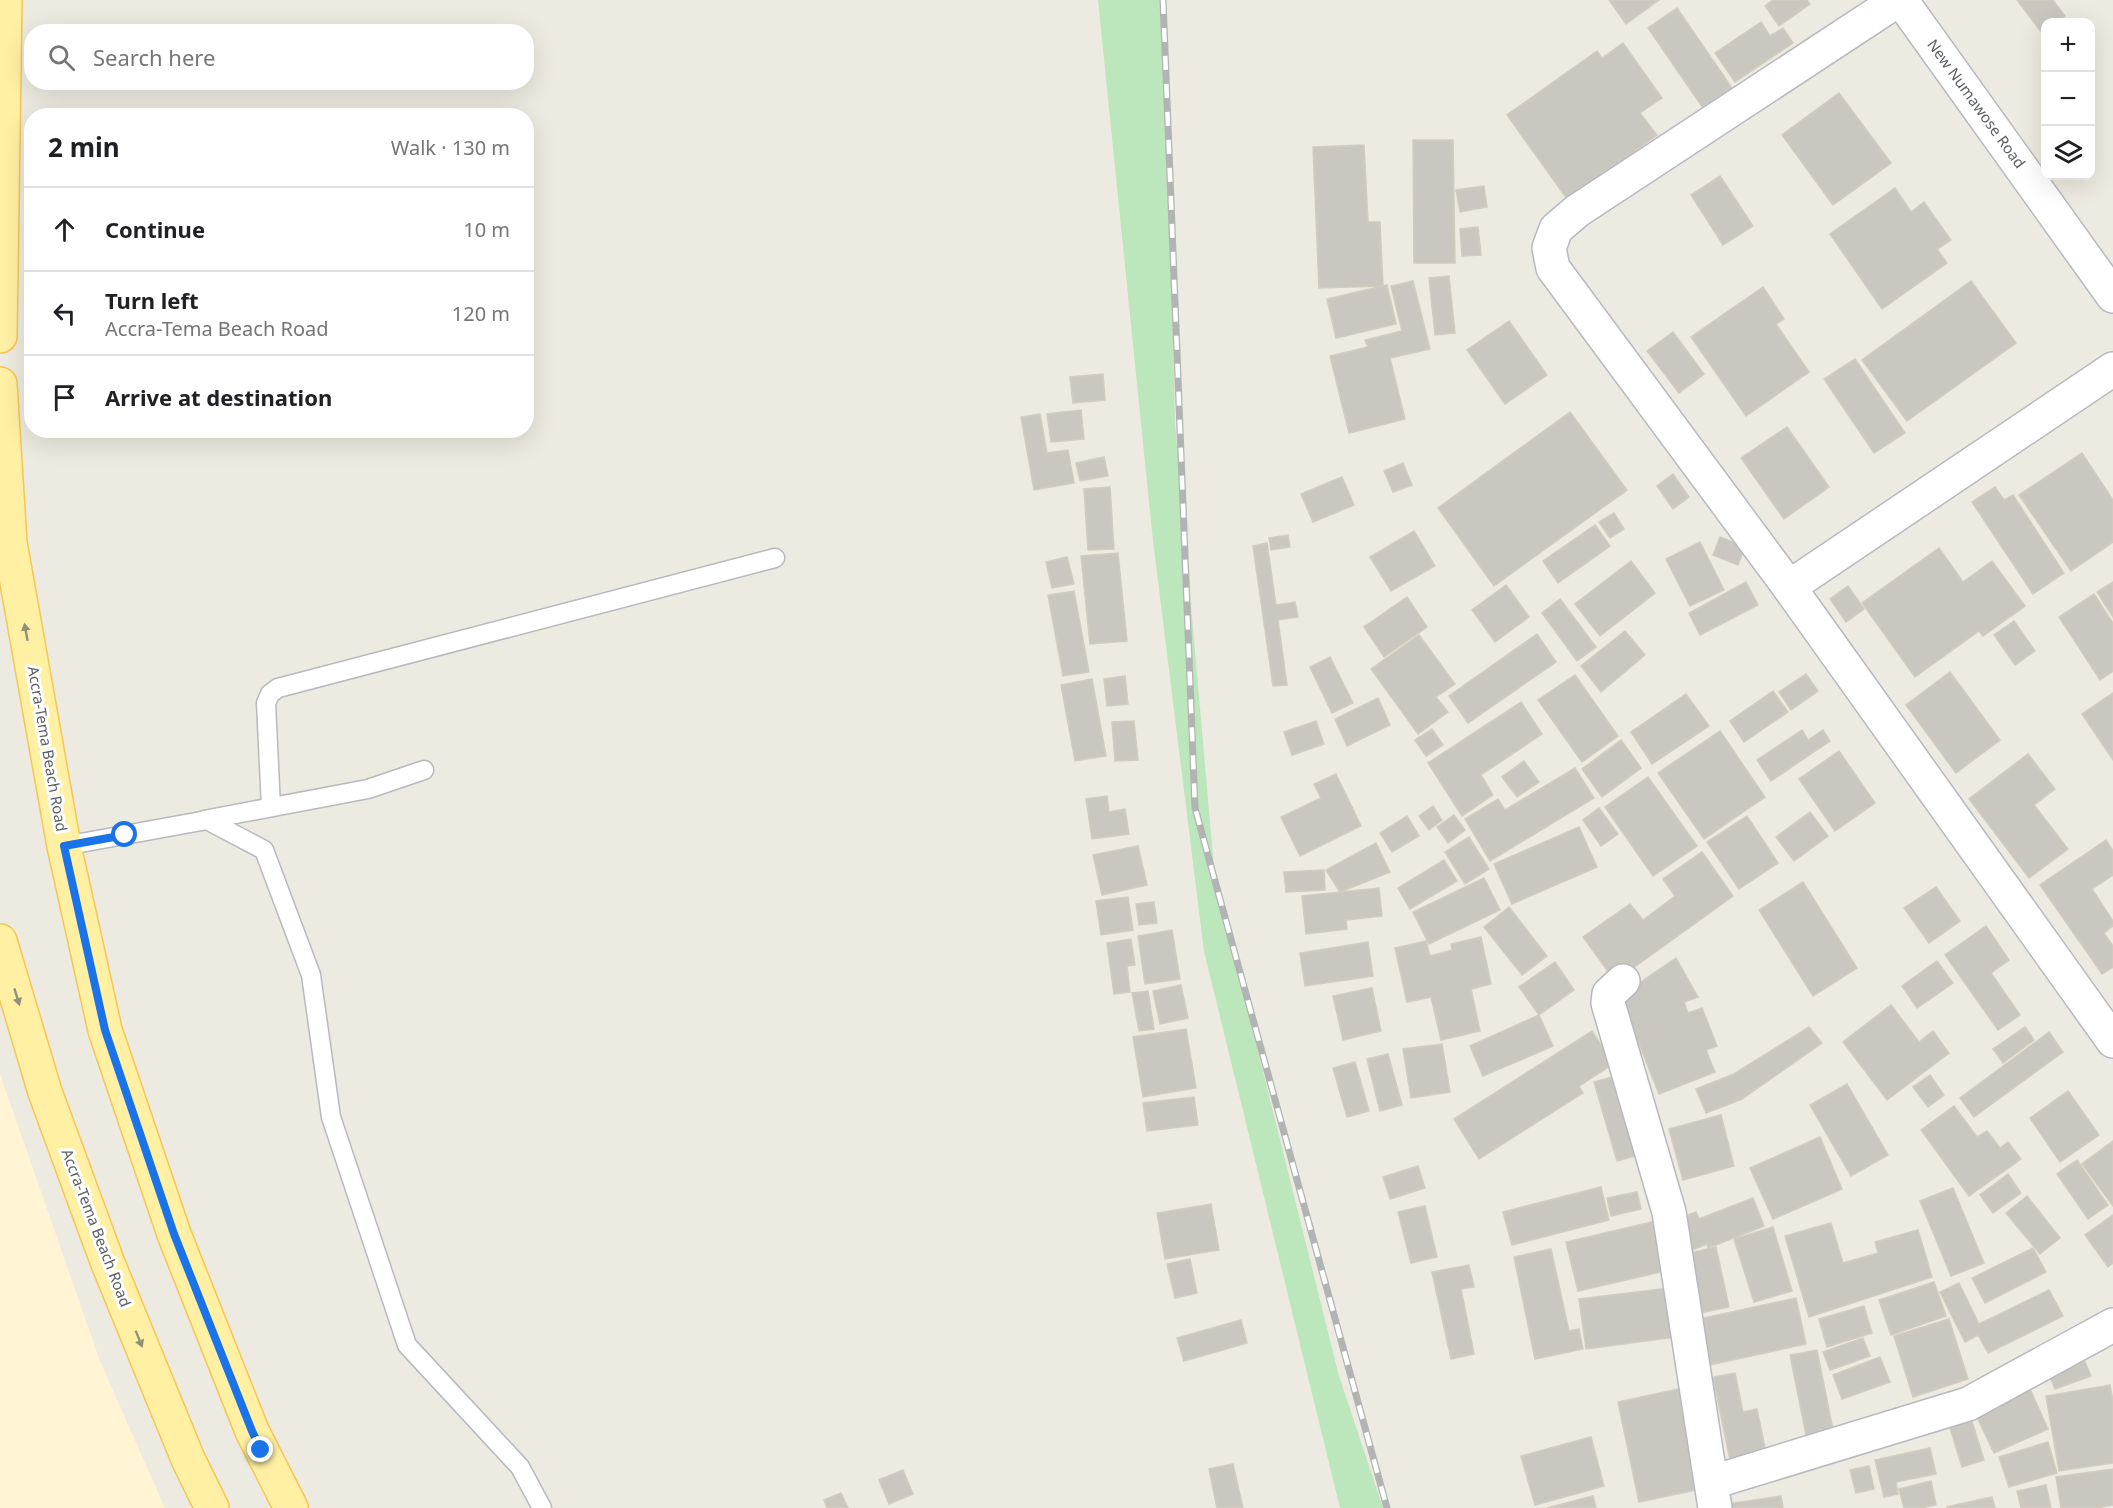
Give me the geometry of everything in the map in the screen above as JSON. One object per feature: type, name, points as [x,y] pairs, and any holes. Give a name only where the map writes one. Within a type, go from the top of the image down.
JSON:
[{"type":"main road","points":[[0,336],[5,0]]},
{"type":"main road","name":"Accra-Tema Beach Road","points":[[0,384],[10,543],[64,846],[105,1030],[174,1234],[252,1431],[291,1508]]},
{"type":"main road","name":"Accra-Tema Beach Road","points":[[0,941],[45,1092],[107,1261],[188,1459],[212,1508]]},
{"type":"street","name":"New Numawose Road","points":[[1900,0],[2113,296]]},
{"type":"street","points":[[1900,0],[1577,211],[1556,229],[1549,248],[1553,268],[1789,587],[2113,1041]]},
{"type":"street","points":[[1789,587],[2113,369]]},
{"type":"street","points":[[1623,981],[1609,994],[1608,1003],[1669,1212],[1714,1495],[1968,1404],[2113,1325]]},
{"type":"lane","points":[[271,807],[266,703],[270,694],[278,688],[775,558]]},
{"type":"lane","points":[[64,846],[368,789],[424,770]]},
{"type":"lane","points":[[64,846],[207,820],[264,850],[311,975],[332,1117],[407,1345],[520,1467],[542,1508]]},
{"type":"shaded area","points":[[0,1074],[100,1361],[165,1508],[0,1508]]},
{"type":"green space","points":[[1098,0],[1165,0],[1175,423],[1215,879],[1339,1376],[1383,1508],[1340,1508],[1204,951],[1153,541]]},
{"type":"building","points":[[1609,0],[1659,0],[1626,24]]},
{"type":"building","points":[[1773,0],[1807,0],[1810,4],[1779,26],[1765,6]]},
{"type":"building","points":[[2017,0],[2053,0],[2065,16],[2041,18],[2041,32]]},
{"type":"building","points":[[1677,8],[1732,88],[1703,108],[1648,28]]},
{"type":"building","points":[[1761,22],[1770,36],[1783,28],[1793,43],[1735,82],[1715,53]]},
{"type":"building","points":[[1623,43],[1662,98],[1640,113],[1657,135],[1567,199],[1507,115],[1597,51],[1602,58]]},
{"type":"building","points":[[1839,93],[1891,163],[1833,205],[1782,135]]},
{"type":"building","points":[[1413,140],[1453,140],[1455,263],[1414,263]]},
{"type":"building","points":[[1364,145],[1368,222],[1380,222],[1383,286],[1319,288],[1313,147]]},
{"type":"building","points":[[1720,176],[1753,226],[1723,245],[1691,195]]},
{"type":"building","points":[[1484,186],[1487,207],[1460,212],[1456,190]]},
{"type":"building","points":[[1895,188],[1911,212],[1924,202],[1951,240],[1937,249],[1947,263],[1882,309],[1830,234]]},
{"type":"building","points":[[1478,227],[1481,255],[1462,256],[1460,229]]},
{"type":"building","points":[[1449,276],[1455,333],[1435,335],[1429,278]]},
{"type":"building","points":[[1413,281],[1430,349],[1390,358],[1405,419],[1349,433],[1330,356],[1368,347],[1365,340],[1402,331],[1391,286]]},
{"type":"building","points":[[1971,281],[2016,343],[1907,421],[1862,360]]},
{"type":"building","points":[[1387,285],[1396,324],[1336,338],[1327,299]]},
{"type":"building","points":[[1763,287],[1784,319],[1776,324],[1809,372],[1746,416],[1691,337]]},
{"type":"building","points":[[1509,321],[1547,375],[1505,404],[1467,350]]},
{"type":"building","points":[[1673,332],[1704,374],[1679,393],[1647,351]]},
{"type":"building","points":[[1855,359],[1905,433],[1874,453],[1824,379]]},
{"type":"building","points":[[1103,374],[1105,400],[1073,403],[1070,377]]},
{"type":"building","points":[[1081,410],[1084,439],[1051,442],[1047,414]]},
{"type":"building","points":[[1570,412],[1627,490],[1494,586],[1438,508]]},
{"type":"building","points":[[1040,414],[1047,453],[1068,450],[1074,483],[1034,490],[1021,417]]},
{"type":"building","points":[[1787,427],[1829,487],[1784,519],[1741,458]]},
{"type":"building","points":[[2082,453],[2113,500],[2113,542],[2071,571],[2019,495]]},
{"type":"building","points":[[1104,457],[1108,476],[1080,481],[1076,463]]},
{"type":"building","points":[[1403,463],[1412,485],[1393,492],[1384,471]]},
{"type":"building","points":[[1673,474],[1689,497],[1673,509],[1657,486]]},
{"type":"building","points":[[1342,477],[1354,505],[1313,522],[1301,494]]},
{"type":"building","points":[[1110,487],[1114,549],[1088,550],[1084,489]]},
{"type":"building","points":[[1995,487],[2004,500],[2013,495],[2064,573],[2033,594],[1972,502]]},
{"type":"building","points":[[1614,513],[1624,529],[1610,538],[1599,522]]},
{"type":"building","points":[[1595,525],[1610,546],[1558,583],[1543,561]]},
{"type":"building","points":[[1414,531],[1435,566],[1391,591],[1370,557]]},
{"type":"building","points":[[1288,535],[1290,547],[1271,550],[1269,538]]},
{"type":"building","points":[[1720,537],[1745,547],[1738,565],[1713,555]]},
{"type":"building","points":[[1700,542],[1724,590],[1690,606],[1666,559]]},
{"type":"building","points":[[1267,543],[1276,605],[1295,602],[1298,617],[1278,620],[1287,685],[1273,686],[1253,546]]},
{"type":"building","points":[[1939,548],[1963,582],[1992,561],[2025,606],[1983,636],[1979,631],[1915,677],[1862,603]]},
{"type":"building","points":[[1118,553],[1127,641],[1090,644],[1081,556]]},
{"type":"building","points":[[1067,557],[1074,584],[1052,588],[1046,562]]},
{"type":"building","points":[[1631,561],[1655,593],[1600,636],[1575,604]]},
{"type":"building","points":[[1746,582],[1758,605],[1700,635],[1689,613]]},
{"type":"building","points":[[2113,582],[2113,617],[2097,592]]},
{"type":"building","points":[[1506,585],[1529,617],[1495,642],[1472,610]]},
{"type":"building","points":[[1848,586],[1864,609],[1846,622],[1830,599]]},
{"type":"building","points":[[1074,591],[1089,672],[1063,676],[1048,595]]},
{"type":"building","points":[[2094,594],[2113,623],[2113,671],[2100,680],[2059,617]]},
{"type":"building","points":[[1407,597],[1427,627],[1384,657],[1364,627]]},
{"type":"building","points":[[1560,599],[1596,647],[1577,661],[1542,613]]},
{"type":"building","points":[[2014,621],[2035,651],[2015,665],[1994,635]]},
{"type":"building","points":[[1625,631],[1645,655],[1601,692],[1581,666]]},
{"type":"building","points":[[1537,634],[1556,662],[1468,723],[1449,696]]},
{"type":"building","points":[[1419,635],[1455,684],[1436,697],[1448,712],[1418,734],[1371,669]]},
{"type":"building","points":[[1330,657],[1353,703],[1332,713],[1310,667]]},
{"type":"building","points":[[1950,672],[2000,740],[1956,773],[1906,705]]},
{"type":"building","points":[[1806,674],[1818,691],[1791,710],[1779,692]]},
{"type":"building","points":[[1575,675],[1618,736],[1582,762],[1538,700]]},
{"type":"building","points":[[1125,676],[1128,704],[1107,706],[1104,679]]},
{"type":"building","points":[[1092,679],[1106,756],[1075,761],[1061,685]]},
{"type":"building","points":[[1773,691],[1788,712],[1744,742],[1730,721]]},
{"type":"building","points":[[2113,693],[2113,760],[2082,714]]},
{"type":"building","points":[[1686,694],[1709,726],[1652,764],[1631,732]]},
{"type":"building","points":[[1378,698],[1390,725],[1347,746],[1335,719]]},
{"type":"building","points":[[1521,702],[1542,734],[1481,775],[1493,795],[1462,816],[1428,763]]},
{"type":"building","points":[[1134,721],[1138,760],[1115,761],[1112,722]]},
{"type":"building","points":[[1316,721],[1324,744],[1292,755],[1284,732]]},
{"type":"building","points":[[1432,729],[1443,745],[1426,756],[1415,740]]},
{"type":"building","points":[[1802,730],[1808,740],[1823,730],[1830,741],[1771,781],[1757,760]]},
{"type":"building","points":[[1720,731],[1765,797],[1704,839],[1658,773]]},
{"type":"building","points":[[1621,740],[1641,768],[1602,797],[1582,769]]},
{"type":"building","points":[[1839,751],[1875,803],[1835,831],[1799,779]]},
{"type":"building","points":[[2028,754],[2055,789],[2034,805],[2068,849],[2029,878],[1969,799]]},
{"type":"building","points":[[1524,761],[1539,782],[1517,797],[1502,777]]},
{"type":"building","points":[[1575,768],[1594,798],[1490,861],[1465,819],[1498,799],[1505,810]]},
{"type":"building","points":[[1336,774],[1361,826],[1300,856],[1281,817],[1321,798],[1314,784]]},
{"type":"building","points":[[1648,777],[1697,846],[1653,876],[1605,807]]},
{"type":"building","points":[[1107,796],[1109,812],[1125,809],[1129,834],[1092,839],[1086,799]]},
{"type":"building","points":[[1433,806],[1442,820],[1429,830],[1419,816]]},
{"type":"building","points":[[1599,808],[1618,834],[1601,846],[1583,820]]},
{"type":"building","points":[[1810,812],[1828,836],[1794,861],[1776,837]]},
{"type":"building","points":[[1454,815],[1465,830],[1448,843],[1437,827]]},
{"type":"building","points":[[1407,816],[1419,836],[1392,852],[1380,833]]},
{"type":"building","points":[[1747,816],[1778,863],[1739,889],[1707,842]]},
{"type":"building","points":[[1579,827],[1597,867],[1512,904],[1494,864]]},
{"type":"building","points":[[1469,837],[1489,869],[1465,884],[1445,852]]},
{"type":"building","points":[[2106,840],[2113,851],[2113,875],[2092,889],[2113,921],[2113,926],[2104,933],[2113,946],[2113,967],[2102,974],[2040,885]]},
{"type":"building","points":[[1376,843],[1390,872],[1340,892],[1326,870]]},
{"type":"building","points":[[1138,846],[1147,885],[1102,895],[1093,855]]},
{"type":"building","points":[[1702,852],[1733,896],[1615,981],[1583,937],[1630,904],[1643,920],[1675,896],[1663,879]]},
{"type":"building","points":[[1444,860],[1457,881],[1410,909],[1398,888]]},
{"type":"building","points":[[1324,870],[1325,890],[1286,892],[1284,872]]},
{"type":"building","points":[[1484,878],[1500,910],[1429,944],[1413,912]]},
{"type":"building","points":[[1803,882],[1857,968],[1813,996],[1759,910]]},
{"type":"building","points":[[1936,887],[1960,921],[1929,943],[1904,908]]},
{"type":"building","points":[[1379,888],[1382,916],[1346,920],[1347,929],[1306,934],[1302,896]]},
{"type":"building","points":[[1128,897],[1133,930],[1101,935],[1096,901]]},
{"type":"building","points":[[1154,902],[1157,923],[1139,925],[1136,904]]},
{"type":"building","points":[[1509,907],[1547,956],[1522,975],[1484,927]]},
{"type":"building","points":[[1986,926],[2009,960],[1991,973],[2020,1015],[1998,1030],[1945,955]]},
{"type":"building","points":[[1172,930],[1180,979],[1145,984],[1138,936]]},
{"type":"building","points":[[1481,937],[1491,984],[1471,989],[1480,1031],[1441,1040],[1431,997],[1407,1002],[1395,948],[1426,941],[1430,956],[1452,950],[1451,944]]},
{"type":"building","points":[[1131,939],[1135,965],[1127,966],[1130,992],[1114,994],[1107,943]]},
{"type":"building","points":[[1368,942],[1373,976],[1305,986],[1300,953]]},
{"type":"building","points":[[1676,958],[1698,997],[1684,1002],[1688,1013],[1702,1008],[1717,1046],[1706,1050],[1715,1072],[1659,1094],[1620,996]]},
{"type":"building","points":[[1937,961],[1953,983],[1917,1008],[1902,986]]},
{"type":"building","points":[[1555,962],[1574,990],[1539,1015],[1519,987]]},
{"type":"building","points":[[1181,985],[1188,1018],[1160,1024],[1153,991]]},
{"type":"building","points":[[1372,988],[1381,1031],[1343,1040],[1333,996]]},
{"type":"building","points":[[1148,991],[1154,1029],[1139,1031],[1132,993]]},
{"type":"building","points":[[1891,1005],[1919,1042],[1933,1031],[1949,1053],[1887,1100],[1843,1042]]},
{"type":"building","points":[[1539,1015],[1553,1046],[1483,1076],[1470,1046]]},
{"type":"building","points":[[1809,1027],[1822,1043],[1742,1099],[1706,1113],[1696,1089],[1734,1074]]},
{"type":"building","points":[[2025,1027],[2034,1040],[2003,1063],[1993,1049]]},
{"type":"building","points":[[1186,1029],[1196,1088],[1143,1097],[1133,1037]]},
{"type":"building","points":[[1592,1031],[1613,1064],[1579,1086],[1583,1093],[1479,1159],[1454,1119]]},
{"type":"building","points":[[2049,1032],[2063,1052],[1974,1117],[1960,1098]]},
{"type":"building","points":[[1442,1044],[1450,1092],[1411,1098],[1403,1049]]},
{"type":"building","points":[[1388,1054],[1402,1105],[1380,1111],[1367,1059]]},
{"type":"building","points":[[1355,1062],[1369,1111],[1347,1117],[1333,1068]]},
{"type":"building","points":[[1930,1075],[1944,1095],[1928,1107],[1913,1087]]},
{"type":"building","points":[[1616,1076],[1639,1155],[1617,1161],[1594,1082]]},
{"type":"building","points":[[1847,1084],[1888,1155],[1851,1176],[1810,1105]]},
{"type":"building","points":[[2068,1091],[2099,1135],[2060,1162],[2030,1118]]},
{"type":"building","points":[[1194,1097],[1198,1125],[1147,1131],[1143,1103]]},
{"type":"building","points":[[1954,1106],[1977,1137],[1987,1131],[2000,1148],[2008,1142],[2021,1159],[1969,1196],[1921,1130]]},
{"type":"building","points":[[1721,1115],[1734,1166],[1683,1180],[1669,1129]]},
{"type":"building","points":[[1820,1137],[1842,1189],[1773,1219],[1750,1168]]},
{"type":"building","points":[[2113,1141],[2113,1206],[2082,1164]]},
{"type":"building","points":[[2077,1160],[2108,1205],[2088,1219],[2057,1174]]},
{"type":"building","points":[[1418,1166],[1425,1188],[1390,1199],[1383,1177]]},
{"type":"building","points":[[2008,1174],[2021,1193],[1993,1213],[1980,1195]]},
{"type":"building","points":[[1601,1187],[1609,1220],[1512,1245],[1503,1212]]},
{"type":"building","points":[[1953,1188],[1984,1263],[1951,1276],[1920,1201]]},
{"type":"building","points":[[1637,1192],[1641,1209],[1611,1216],[1607,1198]]},
{"type":"building","points":[[2027,1196],[2060,1238],[2040,1254],[2006,1213]]},
{"type":"building","points":[[1753,1198],[1764,1226],[1708,1248],[1707,1244],[1690,1251],[1678,1219],[1696,1212],[1699,1219]]},
{"type":"building","points":[[1211,1204],[1219,1250],[1165,1259],[1157,1213]]},
{"type":"building","points":[[1425,1206],[1437,1257],[1411,1263],[1398,1212]]},
{"type":"building","points":[[2113,1215],[2113,1263],[2108,1267],[2085,1235]]},
{"type":"building","points":[[1652,1222],[1665,1271],[1578,1291],[1566,1242]]},
{"type":"building","points":[[1831,1223],[1843,1263],[1878,1253],[1875,1242],[1918,1230],[1932,1277],[1809,1317],[1785,1236]]},
{"type":"building","points":[[1773,1227],[1792,1291],[1754,1302],[1734,1239]]},
{"type":"building","points":[[1716,1247],[1729,1307],[1700,1313],[1686,1254]]},
{"type":"building","points":[[2033,1248],[2046,1272],[1985,1303],[1972,1278]]},
{"type":"building","points":[[1551,1249],[1569,1331],[1579,1329],[1583,1349],[1535,1359],[1514,1257]]},
{"type":"building","points":[[1190,1259],[1197,1293],[1175,1298],[1167,1264]]},
{"type":"building","points":[[1469,1265],[1474,1287],[1461,1289],[1474,1354],[1451,1359],[1432,1272]]},
{"type":"building","points":[[1934,1282],[1946,1316],[1891,1335],[1879,1300]]},
{"type":"building","points":[[1959,1283],[1979,1324],[2049,1290],[2063,1316],[1988,1353],[1978,1335],[1965,1342],[1940,1292]]},
{"type":"building","points":[[1669,1288],[1675,1337],[1586,1349],[1579,1299]]},
{"type":"building","points":[[1796,1298],[1806,1344],[1709,1365],[1699,1319]]},
{"type":"building","points":[[1864,1306],[1872,1333],[1827,1347],[1819,1319]]},
{"type":"building","points":[[1949,1319],[1968,1379],[1913,1397],[1894,1336]]},
{"type":"building","points":[[1241,1320],[1247,1343],[1184,1361],[1177,1338]]},
{"type":"building","points":[[1863,1338],[1870,1356],[1830,1370],[1823,1352]]},
{"type":"building","points":[[1817,1350],[1834,1435],[1807,1440],[1790,1355]]},
{"type":"building","points":[[1880,1357],[1890,1382],[1842,1399],[1833,1375]]},
{"type":"building","points":[[2085,1362],[2091,1376],[2055,1389],[2049,1375]]},
{"type":"building","points":[[1735,1373],[1743,1412],[1757,1409],[1766,1453],[1730,1460],[1713,1377]]},
{"type":"building","points":[[2110,1385],[2113,1401],[2113,1463],[2059,1471],[2046,1396]]},
{"type":"building","points":[[1679,1389],[1701,1489],[1639,1502],[1618,1402]]},
{"type":"building","points":[[2030,1389],[2048,1429],[1994,1453],[1975,1413]]},
{"type":"building","points":[[1972,1421],[1984,1460],[1962,1467],[1950,1428]]},
{"type":"building","points":[[1591,1437],[1604,1486],[1535,1505],[1521,1456]]},
{"type":"building","points":[[2048,1442],[2057,1473],[2009,1487],[1999,1457]]},
{"type":"building","points":[[1930,1448],[1936,1474],[1896,1482],[1898,1494],[1884,1497],[1875,1460]]},
{"type":"building","points":[[1233,1464],[1243,1508],[1217,1508],[1209,1469]]},
{"type":"building","points":[[1869,1466],[1874,1489],[1856,1493],[1850,1470]]},
{"type":"building","points":[[2113,1469],[2113,1505],[2096,1508],[2061,1508],[2056,1477]]},
{"type":"building","points":[[903,1470],[913,1494],[889,1504],[879,1480]]},
{"type":"building","points":[[1931,1481],[1936,1505],[1904,1508],[1899,1489]]},
{"type":"building","points":[[2046,1485],[2051,1508],[2021,1508],[2017,1491]]},
{"type":"building","points":[[841,1493],[848,1508],[827,1508],[824,1500]]},
{"type":"building","points":[[1593,1496],[1596,1508],[1547,1508]]},
{"type":"building","points":[[1781,1496],[1783,1508],[1721,1508],[1720,1505]]},
{"type":"building","points":[[1992,1497],[1995,1508],[1947,1507]]},
{"type":"railway","points":[[1163,0],[1195,808],[1387,1508]]},
{"type":"route","points":[[125,835],[64,846],[105,1030],[174,1234],[261,1450]]}]
